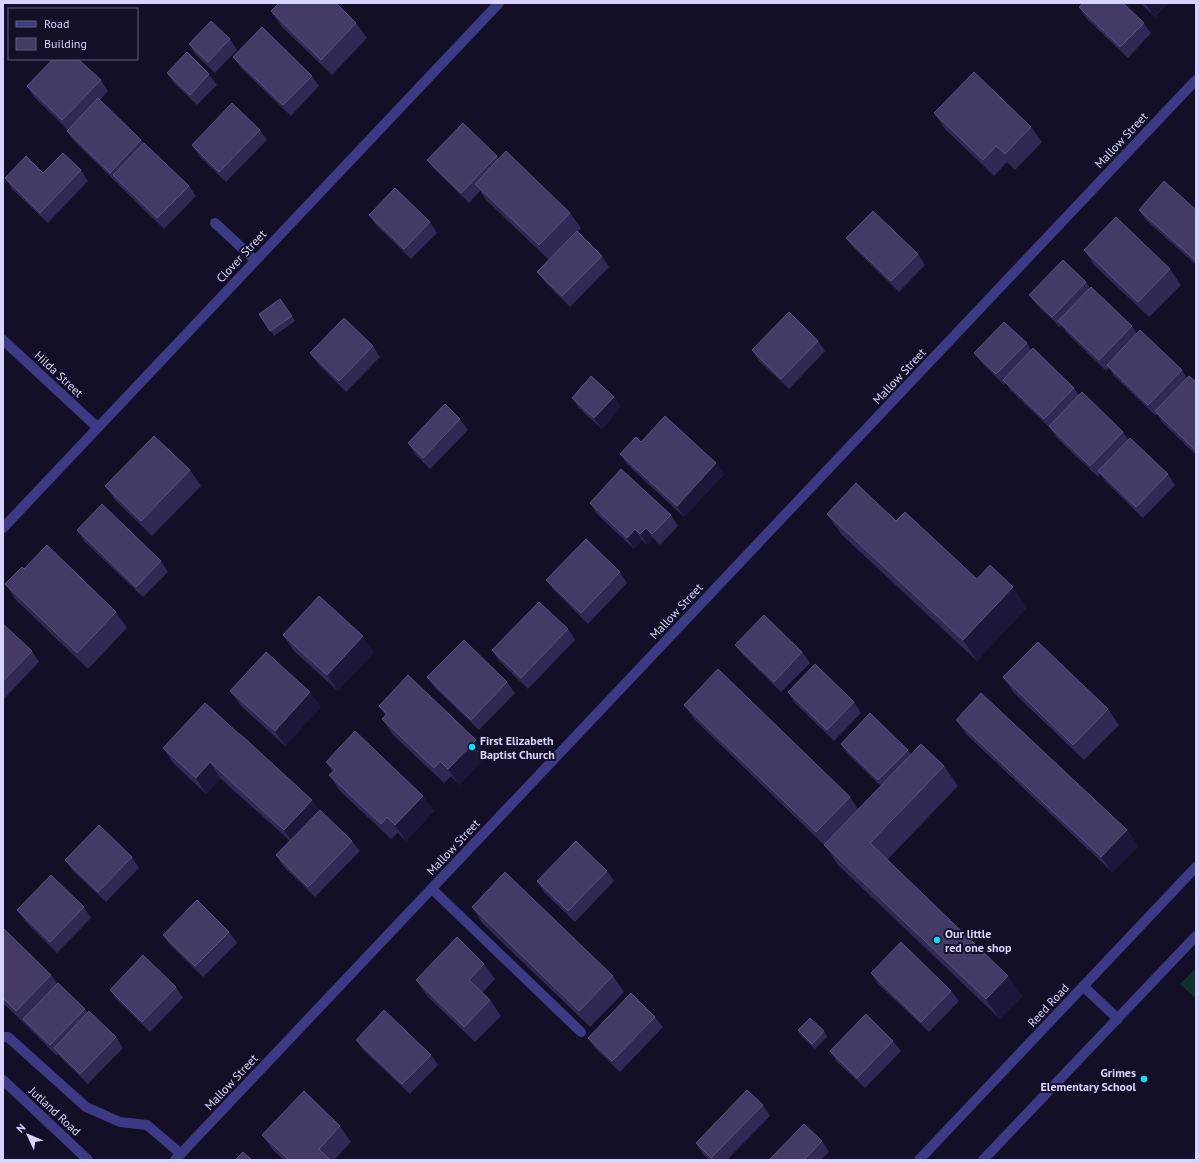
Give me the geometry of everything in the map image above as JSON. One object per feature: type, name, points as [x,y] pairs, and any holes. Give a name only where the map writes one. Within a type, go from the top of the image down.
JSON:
[{"type":"street","name":"Clover Street","points":[[3,528],[499,3]]},
{"type":"street","name":"Mallow Street","points":[[178,1157],[1196,80]]},
{"type":"street","points":[[215,224],[255,260]]},
{"type":"street","name":"Hilda Street","points":[[3,340],[97,428]]},
{"type":"street","name":"Reed Road","points":[[919,1160],[1196,867]]},
{"type":"street","points":[[432,889],[581,1032]]},
{"type":"street","points":[[983,1160],[1196,936]]},
{"type":"street","points":[[1084,986],[1118,1019]]},
{"type":"street","points":[[3,1037],[8,1037],[86,1107],[120,1122],[147,1125],[178,1157]]},
{"type":"street","name":"Jutland Road","points":[[3,1080],[88,1160]]},
{"type":"green space","points":[[1196,968],[1196,999],[1180,984]]},
{"type":"building","points":[[279,3],[336,3],[356,23],[321,60],[271,11]]},
{"type":"building","points":[[1083,3],[1123,3],[1144,23],[1120,47],[1079,7]]},
{"type":"building","points":[[211,21],[230,39],[208,62],[189,44]]},
{"type":"building","points":[[262,27],[312,76],[283,105],[233,57]]},
{"type":"building","points":[[187,52],[209,74],[190,95],[167,73]]},
{"type":"building","points":[[52,60],[79,60],[101,80],[62,120],[27,86]]},
{"type":"building","points":[[974,72],[1031,127],[1005,154],[996,146],[983,160],[934,113]]},
{"type":"building","points":[[98,98],[141,140],[110,173],[67,131]]},
{"type":"building","points":[[232,103],[260,130],[219,172],[192,145]]},
{"type":"building","points":[[463,123],[497,156],[461,193],[427,160]]},
{"type":"building","points":[[144,143],[189,186],[157,218],[113,175]]},
{"type":"building","points":[[506,151],[570,213],[539,245],[475,184]]},
{"type":"building","points":[[63,153],[81,170],[40,213],[5,178],[26,156],[43,173]]},
{"type":"building","points":[[1164,181],[1196,210],[1196,261],[1139,210]]},
{"type":"building","points":[[395,188],[430,222],[404,249],[369,215]]},
{"type":"building","points":[[873,211],[918,254],[891,281],[846,238]]},
{"type":"building","points":[[1116,217],[1170,269],[1138,302],[1084,250]]},
{"type":"building","points":[[577,231],[602,256],[562,296],[537,272]]},
{"type":"building","points":[[1063,260],[1086,282],[1052,317],[1029,295]]},
{"type":"building","points":[[1091,287],[1132,326],[1099,360],[1058,321]]},
{"type":"building","points":[[280,299],[292,316],[270,331],[259,314]]},
{"type":"building","points":[[789,312],[818,341],[781,379],[752,350]]},
{"type":"building","points":[[344,318],[373,346],[339,381],[310,353]]},
{"type":"building","points":[[1004,322],[1027,343],[996,374],[974,353]]},
{"type":"building","points":[[1140,330],[1182,370],[1148,405],[1107,365]]},
{"type":"building","points":[[1033,348],[1074,388],[1044,419],[1003,380]]},
{"type":"building","points":[[591,376],[614,397],[594,418],[572,398]]},
{"type":"building","points":[[1189,376],[1196,382],[1196,451],[1155,411]]},
{"type":"building","points":[[1082,392],[1123,432],[1090,466],[1049,426]]},
{"type":"building","points":[[445,404],[460,419],[423,458],[408,443]]},
{"type":"building","points":[[665,416],[716,463],[677,506],[620,454],[636,437],[641,442]]},
{"type":"building","points":[[154,436],[190,470],[141,521],[105,486]]},
{"type":"building","points":[[1130,438],[1168,474],[1136,507],[1098,471]]},
{"type":"building","points":[[621,469],[671,515],[652,534],[646,528],[640,534],[635,529],[627,538],[590,503]]},
{"type":"building","points":[[856,483],[896,521],[905,512],[977,579],[990,565],[1013,587],[963,640],[827,514]]},
{"type":"building","points":[[102,504],[161,561],[136,587],[77,530]]},
{"type":"building","points":[[586,539],[620,572],[581,613],[546,580]]},
{"type":"building","points":[[47,545],[116,612],[77,653],[5,584],[22,567],[24,569]]},
{"type":"building","points":[[319,596],[363,636],[327,675],[283,635]]},
{"type":"building","points":[[539,602],[568,629],[521,678],[492,650]]},
{"type":"building","points":[[764,615],[802,652],[774,682],[735,645]]},
{"type":"building","points":[[3,624],[32,651],[3,681]]},
{"type":"building","points":[[464,640],[507,682],[471,720],[427,677]]},
{"type":"building","points":[[1038,642],[1108,709],[1073,745],[1003,677]]},
{"type":"building","points":[[266,652],[310,692],[275,731],[230,691]]},
{"type":"building","points":[[815,664],[854,702],[827,730],[788,692]]},
{"type":"building","points":[[718,669],[850,797],[816,832],[684,705]]},
{"type":"building","points":[[408,675],[476,740],[448,769],[440,761],[434,768],[382,719],[387,714],[379,706]]},
{"type":"building","points":[[981,693],[1127,830],[1101,857],[956,720]]},
{"type":"building","points":[[205,703],[312,800],[284,830],[210,762],[196,778],[163,748]]},
{"type":"building","points":[[870,713],[908,750],[878,780],[841,744]]},
{"type":"building","points":[[355,731],[423,796],[395,825],[387,817],[381,824],[329,775],[335,770],[326,762]]},
{"type":"building","points":[[921,744],[944,766],[870,843],[1008,976],[986,999],[824,845]]},
{"type":"building","points":[[320,810],[352,841],[308,887],[276,855]]},
{"type":"building","points":[[99,825],[132,857],[98,892],[65,860]]},
{"type":"building","points":[[576,841],[607,871],[568,911],[537,881]]},
{"type":"building","points":[[505,872],[613,976],[579,1011],[472,907]]},
{"type":"building","points":[[51,875],[84,907],[50,942],[17,910]]},
{"type":"building","points":[[197,900],[229,932],[195,966],[163,935]]},
{"type":"building","points":[[3,928],[51,975],[16,1011],[3,998]]},
{"type":"building","points":[[457,937],[484,964],[469,980],[490,1000],[464,1027],[416,980]]},
{"type":"building","points":[[901,942],[951,991],[921,1022],[871,973]]},
{"type":"building","points":[[143,955],[176,987],[142,1022],[110,990]]},
{"type":"building","points":[[58,983],[85,1009],[50,1045],[23,1019]]},
{"type":"building","points":[[631,993],[655,1017],[612,1061],[588,1038]]},
{"type":"building","points":[[384,1010],[431,1055],[402,1084],[356,1040]]},
{"type":"building","points":[[89,1011],[116,1037],[80,1074],[54,1048]]},
{"type":"building","points":[[866,1014],[893,1041],[857,1078],[830,1051]]},
{"type":"building","points":[[810,1018],[824,1031],[812,1044],[798,1030]]},
{"type":"building","points":[[747,1090],[763,1105],[711,1158],[696,1143]]},
{"type":"building","points":[[304,1091],[340,1126],[319,1149],[330,1160],[289,1160],[262,1135]]},
{"type":"building","points":[[804,1124],[822,1141],[804,1160],[769,1160]]},
{"type":"building","points":[[243,1152],[252,1160],[235,1160]]},
{"type":"place","name":"First Elizabeth Baptist Church","points":[[472,747]]},
{"type":"place","name":"Our little red one shop","points":[[937,940]]},
{"type":"place","name":"Grimes Elementary School","points":[[1144,1079]]}]
